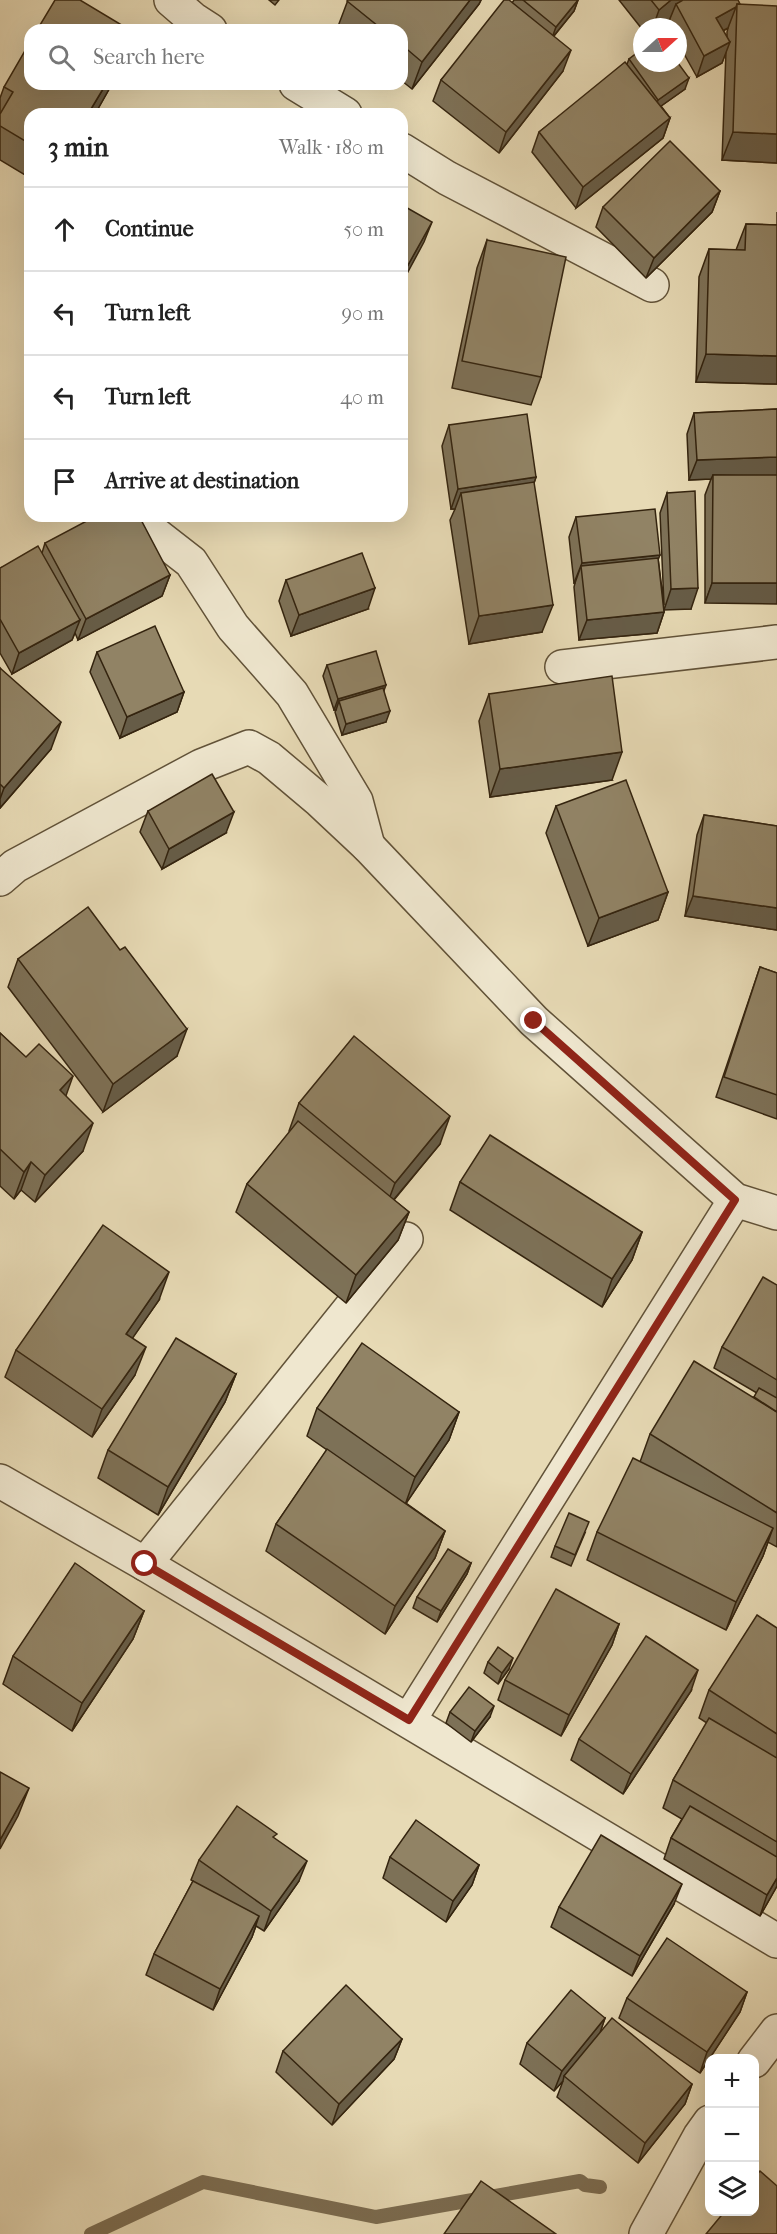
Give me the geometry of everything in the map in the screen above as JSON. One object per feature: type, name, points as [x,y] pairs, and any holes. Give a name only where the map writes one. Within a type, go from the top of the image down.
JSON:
[{"type":"street","points":[[171,0],[201,24]]},
{"type":"street","points":[[307,90],[335,108]]},
{"type":"street","points":[[408,154],[447,178],[652,285]]},
{"type":"street","points":[[140,522],[191,562],[233,627],[291,694],[356,801],[368,846]]},
{"type":"street","points":[[562,668],[777,642]]},
{"type":"street","points":[[0,879],[15,866],[201,766],[249,747],[269,758],[320,801],[368,846],[534,1021],[735,1200],[777,1214]]},
{"type":"street","points":[[409,1720],[735,1200]]},
{"type":"street","points":[[145,1564],[406,1239]]},
{"type":"street","points":[[0,1481],[409,1720],[777,1941]]},
{"type":"street","points":[[759,2054],[777,2031]]},
{"type":"street","points":[[645,2234],[705,2136]]},
{"type":"building","points":[[55,0],[80,0],[120,24],[41,24]]},
{"type":"building","points":[[470,0],[422,62],[408,50],[408,24],[376,24],[347,1]]},
{"type":"building","points":[[504,0],[509,0],[571,50],[506,132],[441,80]]},
{"type":"building","points":[[523,0],[578,0],[556,27]]},
{"type":"building","points":[[651,0],[671,0],[659,10]]},
{"type":"building","points":[[683,0],[738,0],[740,4],[716,18],[730,42],[704,56],[687,24],[687,18],[684,18],[676,4]]},
{"type":"building","points":[[737,4],[777,6],[777,134],[733,132]]},
{"type":"building","points":[[24,52],[24,90],[102,90],[92,108],[24,108],[24,140],[0,126],[0,114],[13,92],[4,87]]},
{"type":"building","points":[[625,62],[670,118],[583,187],[539,132]]},
{"type":"building","points":[[638,72],[685,72],[689,78],[658,100]]},
{"type":"building","points":[[670,141],[720,191],[654,258],[603,207]]},
{"type":"building","points":[[408,208],[432,222],[408,265]]},
{"type":"building","points":[[746,224],[777,225],[777,356],[706,354],[709,249],[745,250]]},
{"type":"building","points":[[487,240],[566,257],[541,377],[462,361]]},
{"type":"building","points":[[777,409],[777,457],[697,460],[694,413]]},
{"type":"building","points":[[527,414],[536,477],[458,489],[449,425]]},
{"type":"building","points":[[713,475],[777,475],[777,583],[712,583]]},
{"type":"building","points":[[534,482],[553,605],[479,616],[461,493]]},
{"type":"building","points":[[695,491],[698,588],[671,589],[667,493]]},
{"type":"building","points":[[655,509],[660,555],[582,563],[576,517]]},
{"type":"building","points":[[85,522],[142,522],[170,575],[86,619],[45,543]]},
{"type":"building","points":[[38,546],[80,620],[19,653],[0,619],[0,568]]},
{"type":"building","points":[[362,553],[375,588],[299,615],[286,580]]},
{"type":"building","points":[[658,558],[664,612],[587,620],[581,566]]},
{"type":"building","points":[[155,626],[184,692],[127,717],[97,652]]},
{"type":"building","points":[[376,651],[386,685],[338,699],[327,665]]},
{"type":"building","points":[[0,668],[61,722],[4,788],[0,784]]},
{"type":"building","points":[[612,676],[622,752],[500,769],[489,694]]},
{"type":"building","points":[[383,688],[390,711],[346,724],[339,701]]},
{"type":"building","points":[[212,774],[234,812],[169,849],[148,811]]},
{"type":"building","points":[[626,780],[668,892],[599,918],[556,806]]},
{"type":"building","points":[[704,815],[777,826],[777,908],[693,896]]},
{"type":"building","points":[[88,907],[120,950],[125,947],[187,1029],[113,1084],[18,959]]},
{"type":"building","points":[[760,967],[777,973],[777,1095],[724,1077]]},
{"type":"building","points":[[0,1033],[26,1057],[39,1044],[73,1076],[60,1090],[93,1123],[45,1175],[31,1162],[24,1172],[0,1149]]},
{"type":"building","points":[[354,1036],[450,1116],[395,1183],[299,1103]]},
{"type":"building","points":[[298,1121],[409,1212],[356,1275],[247,1184]]},
{"type":"building","points":[[490,1135],[642,1232],[612,1279],[460,1182]]},
{"type":"building","points":[[103,1225],[169,1272],[126,1334],[146,1347],[102,1409],[16,1350]]},
{"type":"building","points":[[763,1277],[777,1285],[777,1380],[722,1347]]},
{"type":"building","points":[[176,1338],[236,1374],[168,1487],[108,1450]]},
{"type":"building","points":[[362,1343],[459,1412],[415,1477],[317,1408]]},
{"type":"building","points":[[694,1361],[777,1412],[777,1513],[650,1434]]},
{"type":"building","points":[[759,1388],[777,1398],[777,1412],[754,1397]]},
{"type":"building","points":[[327,1449],[445,1531],[395,1606],[276,1524]]},
{"type":"building","points":[[633,1458],[773,1528],[736,1602],[597,1532]]},
{"type":"building","points":[[569,1513],[589,1522],[575,1555],[555,1546]]},
{"type":"building","points":[[448,1549],[471,1563],[441,1611],[417,1597]]},
{"type":"building","points":[[75,1563],[144,1611],[82,1703],[13,1656]]},
{"type":"building","points":[[556,1589],[619,1624],[569,1715],[505,1680]]},
{"type":"building","points":[[757,1615],[777,1628],[777,1734],[709,1690]]},
{"type":"building","points":[[646,1636],[698,1670],[631,1774],[579,1739]]},
{"type":"building","points":[[498,1647],[513,1658],[502,1673],[488,1662]]},
{"type":"building","points":[[469,1687],[494,1706],[475,1731],[450,1712]]},
{"type":"building","points":[[709,1718],[777,1758],[777,1842],[673,1780]]},
{"type":"building","points":[[0,1772],[29,1788],[0,1840]]},
{"type":"building","points":[[237,1806],[277,1834],[273,1837],[307,1861],[271,1911],[199,1860]]},
{"type":"building","points":[[690,1806],[777,1857],[777,1878],[767,1895],[671,1838]]},
{"type":"building","points":[[416,1820],[479,1865],[453,1901],[390,1857]]},
{"type":"building","points":[[601,1835],[682,1884],[640,1956],[559,1907]]},
{"type":"building","points":[[193,1881],[259,1916],[220,1989],[154,1954]]},
{"type":"building","points":[[667,1938],[747,1992],[707,2052],[627,1998]]},
{"type":"building","points":[[346,1985],[402,2039],[339,2104],[283,2051]]},
{"type":"building","points":[[571,1990],[605,2018],[562,2071],[527,2043]]},
{"type":"building","points":[[612,2018],[692,2084],[645,2143],[564,2076]]},
{"type":"building","points":[[759,2172],[777,2186],[777,2234],[706,2234],[721,2216],[759,2216]]},
{"type":"building","points":[[481,2181],[556,2234],[444,2234]]},
{"type":"waterway","points":[[91,2234],[203,2182],[376,2217],[580,2181],[585,2185],[600,2187]]},
{"type":"route","points":[[145,1564],[409,1720],[735,1200],[534,1021]]}]
